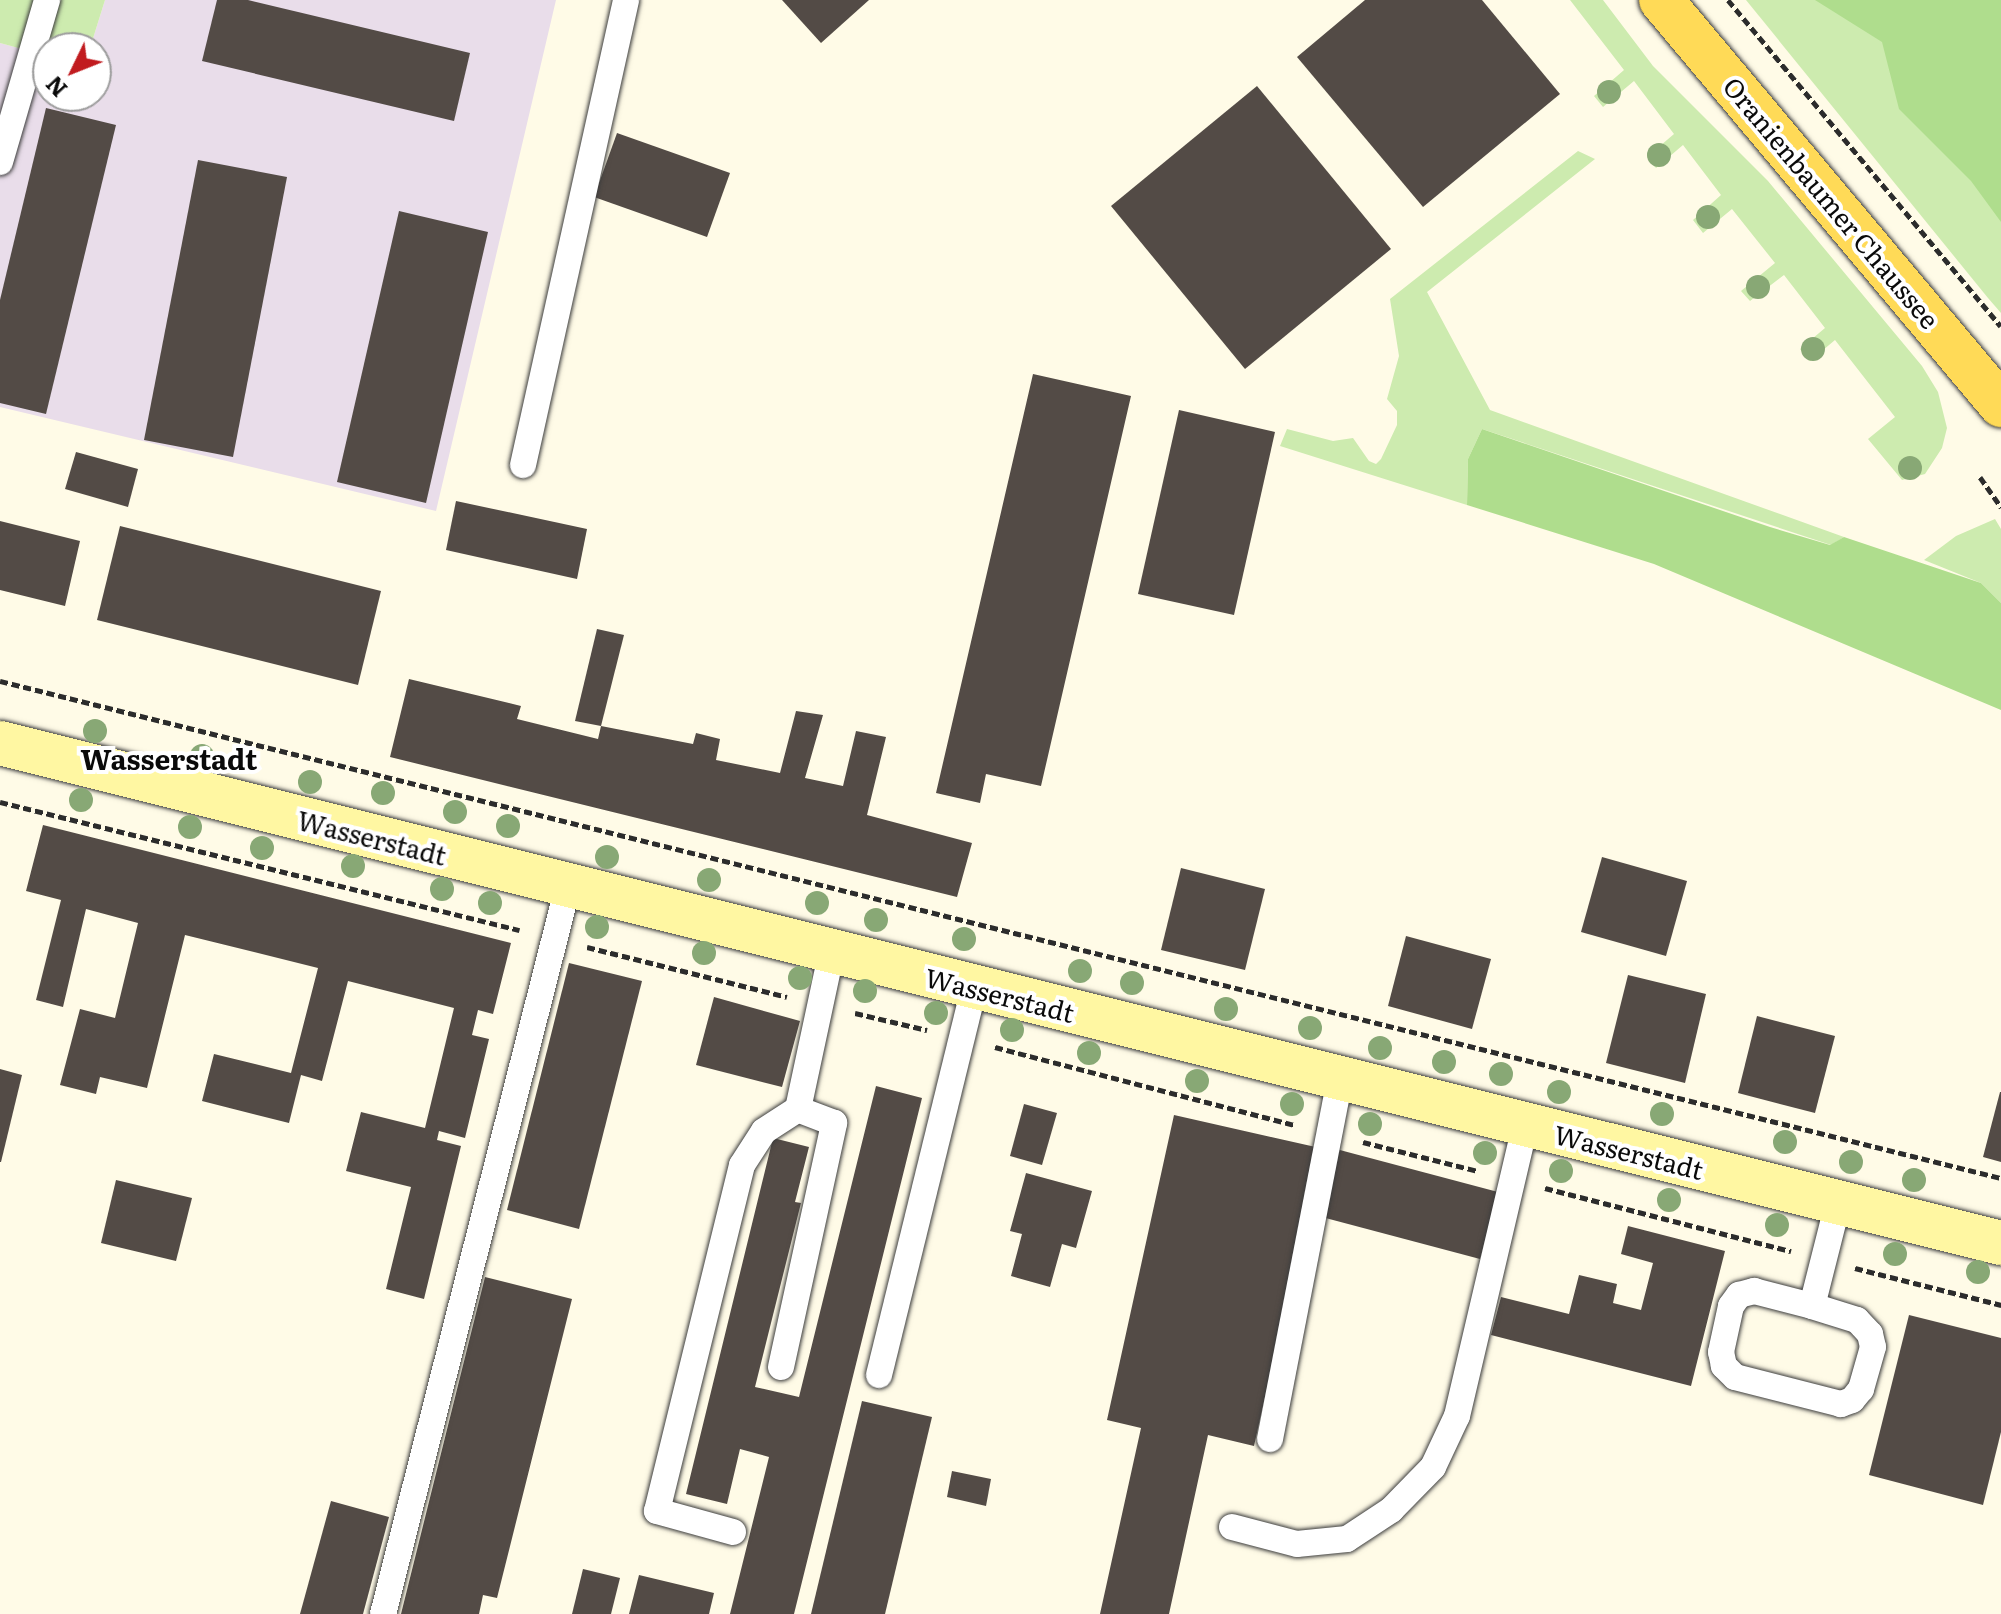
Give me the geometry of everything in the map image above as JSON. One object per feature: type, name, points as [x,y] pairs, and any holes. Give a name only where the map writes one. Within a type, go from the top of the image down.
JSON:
[{"type":"main road","name":"Oranienbaumer Chaussee","points":[[1661,0],[2001,405]]},
{"type":"main road","name":"Wasserstadt","points":[[0,743],[2001,1243]]},
{"type":"lane","points":[[0,162],[47,0]]},
{"type":"lane","points":[[523,465],[626,0]]},
{"type":"lane","points":[[383,1614],[568,886]]},
{"type":"lane","points":[[733,1532],[657,1511],[742,1165],[764,1131],[798,1109],[818,1004],[832,951]]},
{"type":"lane","points":[[879,1375],[974,987]]},
{"type":"lane","points":[[1270,1439],[1340,1080]]},
{"type":"lane","points":[[781,1367],[834,1123],[798,1109]]},
{"type":"lane","points":[[1232,1527],[1297,1544],[1347,1539],[1391,1510],[1433,1467],[1457,1416],[1525,1126]]},
{"type":"lane","points":[[1812,1306],[1838,1203]]},
{"type":"lane","points":[[1754,1291],[1812,1306],[1857,1320],[1870,1334],[1873,1347],[1861,1389],[1852,1400],[1841,1404],[1735,1377],[1724,1366],[1721,1352],[1731,1306],[1739,1295],[1754,1291]]},
{"type":"path","points":[[1728,0],[2001,326]]},
{"type":"path","points":[[1980,477],[2001,507]]},
{"type":"path","points":[[0,681],[2001,1178]]},
{"type":"path","points":[[0,802],[960,1038],[2001,1305]]},
{"type":"shaded area","points":[[105,0],[556,0],[436,511],[0,407],[0,43],[32,52],[32,112],[112,112],[112,32],[95,32]]},
{"type":"green space","points":[[0,0],[105,0],[95,32],[32,32],[32,52],[0,43]]},
{"type":"green space","points":[[1570,0],[1603,0],[1653,66],[1768,181],[1922,366],[1938,392],[1947,428],[1942,448],[1925,474],[1902,480],[1868,439],[1895,417],[1835,340],[1810,361],[1800,349],[1825,328],[1784,275],[1750,301],[1741,291],[1775,263],[1732,209],[1703,233],[1693,220],[1721,195],[1683,145],[1656,168],[1647,157],[1674,134],[1634,81],[1603,107],[1594,96],[1624,70]]},
{"type":"green space","points":[[1746,0],[2001,0],[2001,313],[1988,298]]},
{"type":"green space","points":[[1815,0],[2001,0],[2001,222],[1971,181],[1899,109],[1882,42]]},
{"type":"green space","points":[[1578,151],[1595,159],[1427,292],[1490,410],[1844,537],[1831,545],[1482,429],[1468,459],[1467,505],[1280,446],[1287,429],[1333,441],[1353,438],[1369,461],[1376,464],[1397,425],[1397,411],[1387,399],[1399,356],[1390,299]]},
{"type":"green space","points":[[1482,429],[1770,527],[1830,545],[1844,537],[1981,583],[2001,603],[2001,710],[1654,564],[1467,505],[1468,459]]},
{"type":"green space","points":[[1995,519],[2001,529],[2001,603],[1981,583],[1924,560],[1956,536]]},
{"type":"building","points":[[217,0],[248,0],[470,53],[454,121],[202,61]]},
{"type":"building","points":[[782,0],[869,0],[821,43]]},
{"type":"building","points":[[1365,0],[1482,0],[1560,94],[1423,207],[1297,57]]},
{"type":"building","points":[[1257,86],[1391,249],[1245,369],[1111,206]]},
{"type":"building","points":[[45,112],[62,112],[116,125],[46,414],[0,403],[0,300]]},
{"type":"building","points":[[617,133],[730,173],[707,237],[594,197]]},
{"type":"building","points":[[198,160],[287,177],[233,457],[144,440]]},
{"type":"building","points":[[399,211],[488,232],[426,503],[337,482]]},
{"type":"building","points":[[1033,374],[1131,396],[1041,786],[986,774],[980,803],[936,793]]},
{"type":"building","points":[[1179,410],[1275,432],[1234,615],[1138,594]]},
{"type":"building","points":[[76,452],[138,469],[128,507],[65,489]]},
{"type":"building","points":[[456,501],[587,529],[577,579],[446,550]]},
{"type":"building","points":[[0,521],[80,541],[65,606],[0,590]]},
{"type":"building","points":[[120,526],[381,591],[358,685],[97,620]]},
{"type":"building","points":[[597,629],[624,635],[601,726],[575,721]]},
{"type":"building","points":[[409,679],[521,706],[517,719],[598,739],[601,726],[693,744],[696,733],[720,739],[716,760],[780,773],[796,711],[823,715],[805,778],[843,786],[856,731],[886,737],[867,815],[972,843],[957,897],[390,757]]},
{"type":"building","points":[[43,825],[511,943],[493,1014],[478,1010],[472,1035],[489,1039],[465,1138],[439,1131],[437,1140],[461,1146],[424,1299],[386,1289],[411,1187],[346,1171],[361,1112],[425,1128],[454,1008],[348,981],[322,1081],[301,1075],[289,1123],[202,1101],[214,1054],[291,1073],[318,968],[185,935],[147,1088],[100,1077],[96,1094],[60,1085],[80,1009],[115,1018],[138,923],[86,909],[63,1007],[36,1000],[61,900],[26,891]]},
{"type":"building","points":[[1602,857],[1687,881],[1666,956],[1581,932]]},
{"type":"building","points":[[1181,868],[1265,889],[1245,970],[1161,950]]},
{"type":"building","points":[[1406,936],[1491,959],[1472,1029],[1388,1006]]},
{"type":"building","points":[[569,963],[642,981],[579,1229],[507,1210]]},
{"type":"building","points":[[1628,975],[1706,994],[1685,1083],[1606,1063]]},
{"type":"building","points":[[714,997],[800,1021],[782,1087],[696,1065]]},
{"type":"building","points":[[1757,1016],[1835,1036],[1815,1113],[1738,1093]]},
{"type":"building","points":[[0,1069],[22,1075],[1,1162],[0,1162]]},
{"type":"building","points":[[876,1086],[922,1098],[794,1614],[730,1614],[769,1457],[740,1449],[727,1504],[686,1494],[773,1138],[809,1147],[795,1202],[801,1203],[755,1387],[799,1397]]},
{"type":"building","points":[[2001,1092],[2001,1162],[1983,1157]]},
{"type":"building","points":[[1024,1104],[1057,1113],[1042,1165],[1010,1156]]},
{"type":"building","points":[[1174,1115],[1320,1148],[1254,1446],[1208,1435],[1169,1614],[1100,1614],[1141,1428],[1107,1420]]},
{"type":"building","points":[[1336,1149],[1498,1192],[1480,1259],[1318,1216]]},
{"type":"building","points":[[1026,1173],[1092,1191],[1076,1248],[1062,1244],[1050,1287],[1011,1276],[1022,1234],[1010,1231]]},
{"type":"building","points":[[116,1180],[192,1198],[176,1261],[101,1243]]},
{"type":"building","points":[[1628,1226],[1725,1251],[1691,1386],[1491,1335],[1501,1297],[1569,1314],[1579,1275],[1617,1284],[1613,1303],[1641,1310],[1653,1263],[1621,1254]]},
{"type":"building","points":[[485,1277],[572,1299],[497,1598],[483,1595],[479,1614],[401,1614]]},
{"type":"building","points":[[1909,1315],[2001,1338],[2001,1432],[1983,1505],[1869,1475]]},
{"type":"building","points":[[862,1401],[932,1417],[885,1614],[811,1614]]},
{"type":"building","points":[[952,1471],[991,1479],[986,1506],[947,1497]]},
{"type":"building","points":[[331,1501],[389,1517],[363,1614],[300,1614]]},
{"type":"building","points":[[583,1569],[620,1578],[611,1614],[572,1614]]},
{"type":"building","points":[[639,1575],[714,1593],[709,1614],[629,1614]]},
{"type":"district","name":"Wasserstadt","points":[[169,758]]}]
